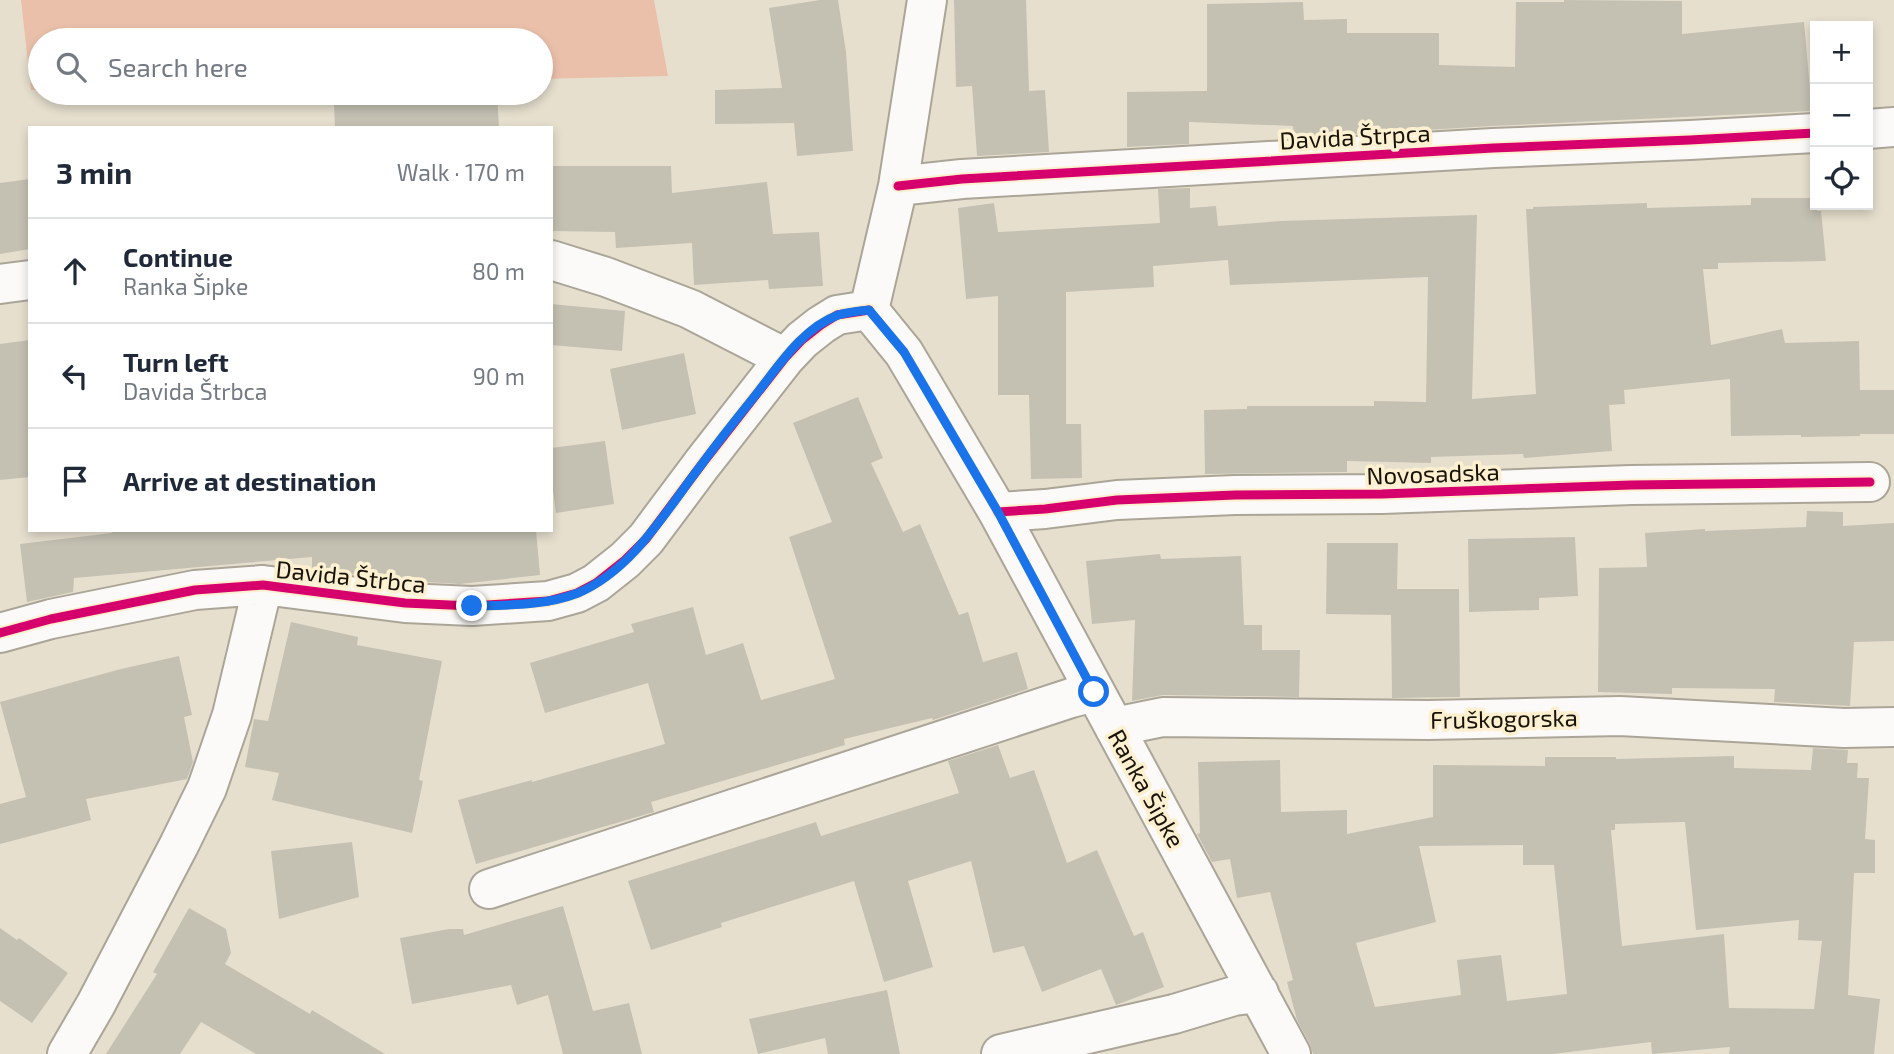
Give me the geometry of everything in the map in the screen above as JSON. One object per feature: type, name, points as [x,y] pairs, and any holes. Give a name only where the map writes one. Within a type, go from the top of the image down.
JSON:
[{"type":"street","points":[[869,310],[898,186],[927,0]]},
{"type":"street","points":[[1873,129],[1894,127]]},
{"type":"street","name":"Davida Štrpca","points":[[898,186],[962,178],[1465,149],[1810,133]]},
{"type":"street","points":[[553,261],[606,276],[690,309],[785,358]]},
{"type":"street","points":[[0,284],[28,280]]},
{"type":"street","name":"Davida Štrbca","points":[[0,633],[195,590],[264,585],[405,603],[472,606],[548,601],[577,593],[596,583],[646,539],[785,358],[802,340],[837,316],[869,310]]},
{"type":"street","name":"Ranka Šipke","points":[[869,310],[904,352],[998,512],[1291,1054]]},
{"type":"street","name":"Novosadska","points":[[998,512],[1117,500],[1235,495],[1870,482]]},
{"type":"street","points":[[67,1054],[96,1004],[207,788],[232,715],[264,585]]},
{"type":"street","points":[[489,889],[1094,692]]},
{"type":"street","name":"Fruškogorska","points":[[1114,727],[1163,717],[1428,720],[1620,716],[1844,728],[1894,727]]},
{"type":"street","points":[[1001,1054],[1174,1014],[1234,996],[1259,993]]},
{"type":"shaded area","points":[[21,0],[654,0],[668,76],[553,79],[553,28],[28,28],[28,63]]},
{"type":"building","points":[[838,0],[846,52],[853,151],[797,156],[794,123],[715,124],[715,90],[782,88],[769,8]]},
{"type":"building","points":[[954,0],[1026,0],[1029,91],[1045,90],[1049,152],[977,156],[972,86],[956,87]]},
{"type":"building","points":[[1682,1],[1682,34],[1804,22],[1810,111],[1294,138],[1293,126],[1189,122],[1189,144],[1127,147],[1127,92],[1207,91],[1207,4],[1303,2],[1304,20],[1347,19],[1347,33],[1439,33],[1439,65],[1515,67],[1516,2]]},
{"type":"building","points":[[334,105],[498,105],[499,126],[335,126]]},
{"type":"building","points":[[553,166],[671,166],[672,193],[767,182],[773,234],[819,232],[823,286],[769,289],[768,280],[694,285],[692,243],[616,248],[615,232],[553,231]]},
{"type":"building","points":[[28,179],[28,249],[0,254],[0,183]]},
{"type":"building","points":[[1190,188],[1190,208],[1216,206],[1218,226],[1281,221],[1477,215],[1472,399],[1536,394],[1526,209],[1647,203],[1647,208],[1751,205],[1751,198],[1810,198],[1810,210],[1821,211],[1826,261],[1718,263],[1718,269],[1703,269],[1711,345],[1782,329],[1785,343],[1859,341],[1860,390],[1894,390],[1894,434],[1731,436],[1730,379],[1624,390],[1625,404],[1609,405],[1612,451],[1524,458],[1523,454],[1431,457],[1431,463],[1347,461],[1347,472],[1205,474],[1204,410],[1247,409],[1247,406],[1374,406],[1374,401],[1426,402],[1428,277],[1230,285],[1228,260],[1153,266],[1154,287],[1066,292],[1066,424],[1081,424],[1082,478],[1031,479],[1029,395],[998,395],[998,296],[966,299],[958,208],[994,203],[998,232],[1160,223],[1158,189]]},
{"type":"building","points":[[553,304],[625,311],[622,351],[553,345]]},
{"type":"building","points":[[28,340],[28,477],[0,480],[0,344]]},
{"type":"building","points":[[684,353],[696,414],[622,430],[610,369]]},
{"type":"building","points":[[858,397],[883,458],[871,463],[903,532],[920,524],[959,615],[968,612],[983,662],[1017,652],[1028,689],[933,720],[932,718],[844,739],[845,745],[651,802],[654,812],[476,864],[458,800],[665,744],[648,683],[545,713],[530,663],[634,632],[631,624],[693,607],[706,655],[743,643],[761,700],[835,679],[789,537],[832,522],[793,423]]},
{"type":"building","points":[[605,441],[614,504],[556,513],[553,448]]},
{"type":"building","points":[[1807,511],[1843,512],[1843,526],[1894,523],[1894,641],[1854,642],[1850,706],[1774,702],[1775,689],[1672,688],[1672,694],[1598,692],[1599,568],[1647,567],[1645,533],[1806,527]]},
{"type":"building","points":[[536,532],[540,575],[460,584],[407,581],[312,569],[312,557],[74,578],[73,592],[27,602],[20,544],[112,533]]},
{"type":"building","points":[[1575,537],[1578,596],[1539,598],[1539,610],[1469,612],[1468,539]]},
{"type":"building","points":[[1327,543],[1398,543],[1397,589],[1459,589],[1460,697],[1392,698],[1391,615],[1326,614]]},
{"type":"building","points":[[1160,554],[1161,559],[1241,556],[1244,625],[1262,625],[1262,650],[1300,650],[1299,697],[1163,695],[1132,701],[1135,620],[1092,624],[1086,561]]},
{"type":"building","points":[[291,622],[358,637],[357,645],[442,661],[419,780],[423,781],[412,833],[272,800],[279,773],[245,767],[254,719],[268,721]]},
{"type":"building","points":[[179,656],[192,715],[184,717],[193,762],[187,779],[86,799],[91,820],[0,844],[0,804],[26,797],[0,702]]},
{"type":"building","points":[[998,745],[1010,778],[1034,770],[1067,863],[1097,850],[1134,936],[1143,932],[1164,987],[1116,1005],[1101,969],[1042,992],[1024,946],[993,953],[971,861],[908,881],[933,967],[884,982],[854,881],[721,923],[722,927],[651,950],[628,881],[816,822],[821,836],[959,793],[948,761]]},
{"type":"building","points":[[1813,748],[1848,750],[1847,763],[1858,763],[1857,778],[1869,778],[1865,839],[1875,840],[1875,873],[1854,873],[1848,995],[1880,999],[1874,1054],[1729,1054],[1730,1047],[1652,1054],[1651,1042],[1553,1054],[1313,1054],[1297,1020],[1287,982],[1293,980],[1270,892],[1237,898],[1230,859],[1212,862],[1197,834],[1200,833],[1198,762],[1280,760],[1281,812],[1347,810],[1347,834],[1433,817],[1433,765],[1545,766],[1545,757],[1616,759],[1734,756],[1734,768],[1811,770]],"holes":[[[1685,822],[1696,930],[1799,920],[1798,940],[1822,941],[1814,1009],[1729,1008],[1724,934],[1622,946],[1611,830],[1615,830],[1615,824]],[[1523,845],[1523,865],[1554,865],[1567,994],[1507,1001],[1501,955],[1457,960],[1461,995],[1375,1007],[1356,943],[1436,922],[1419,846]]]},
{"type":"building","points":[[352,842],[359,897],[279,919],[271,851]]},
{"type":"building","points":[[563,906],[593,1011],[629,1003],[642,1054],[563,1054],[548,995],[517,1005],[511,985],[412,1004],[400,938],[449,929],[463,929],[464,935]]},
{"type":"building","points":[[189,908],[226,929],[231,953],[225,964],[310,1014],[312,1010],[385,1054],[256,1054],[201,1022],[180,1054],[106,1054],[157,974],[153,972]]},
{"type":"building","points":[[0,928],[17,940],[19,938],[68,973],[32,1023],[0,1001]]},
{"type":"building","points":[[887,990],[900,1054],[828,1054],[825,1038],[758,1054],[749,1019]]},
{"type":"cycle path","points":[[898,186],[962,179],[1493,148],[1810,133]]},
{"type":"cycle path","points":[[0,633],[51,619],[195,590],[263,585],[405,603],[472,606],[548,601],[577,593],[596,583],[646,539],[785,358],[802,340],[837,315],[869,310]]},
{"type":"cycle path","points":[[998,512],[1117,500],[1235,495],[1870,482]]},
{"type":"route","points":[[472,606],[548,601],[577,593],[596,583],[646,539],[785,358],[802,340],[837,316],[869,310],[904,352],[998,512],[1094,692]]}]
